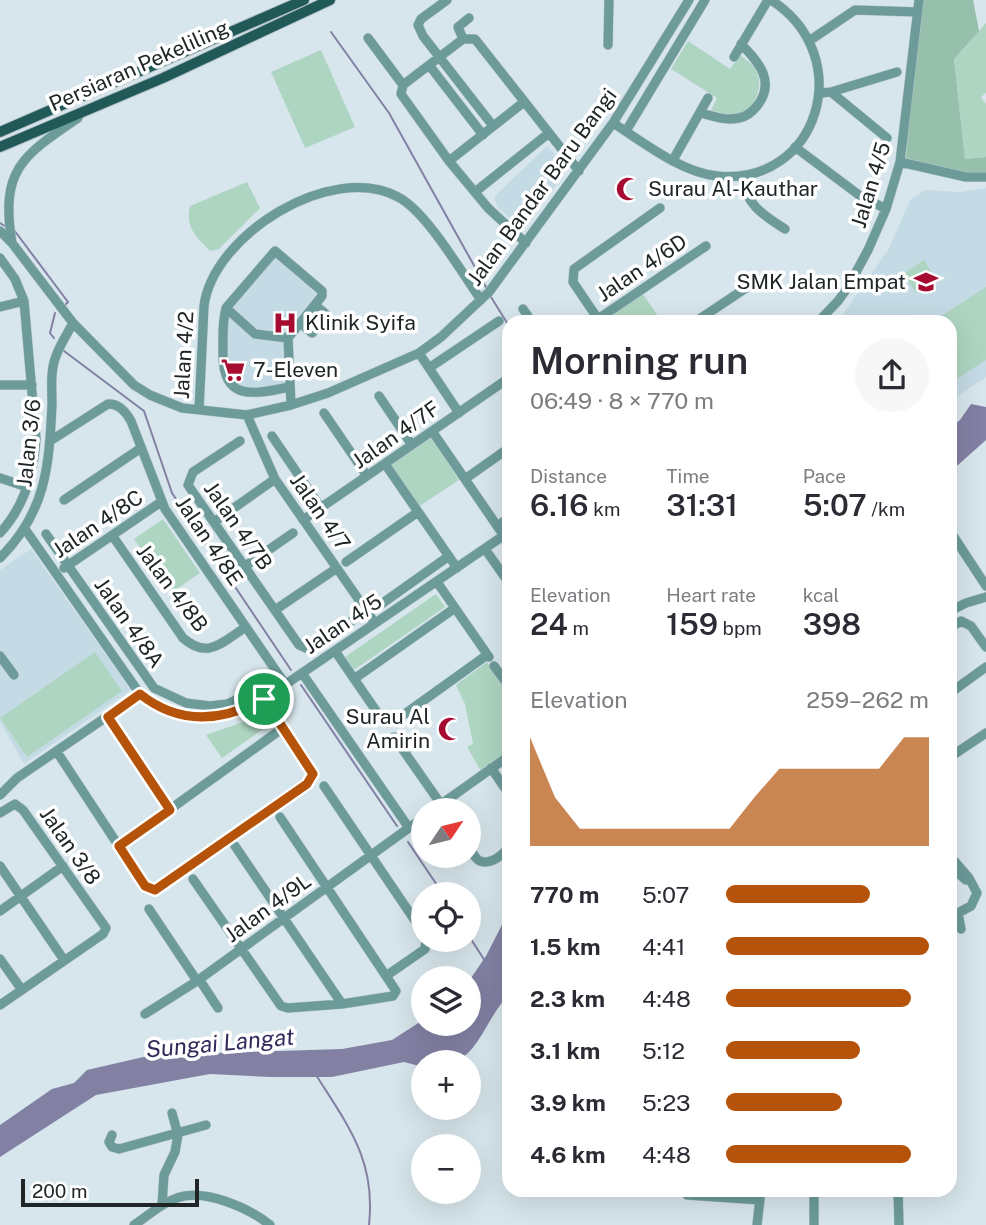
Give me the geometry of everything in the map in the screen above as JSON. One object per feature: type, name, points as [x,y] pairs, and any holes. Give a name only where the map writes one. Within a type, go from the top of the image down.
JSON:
[{"type":"main road","name":"Persiaran Pekeliling","points":[[0,132],[304,0]]},
{"type":"main road","name":"Persiaran Pekeliling","points":[[0,147],[239,44],[330,0]]},
{"type":"main road","points":[[234,32],[239,37],[239,44]]},
{"type":"street","points":[[447,0],[421,19],[418,25],[493,126]]},
{"type":"street","points":[[608,45],[609,0]]},
{"type":"street","name":"Jalan Bandar Baru Bangi","points":[[0,232],[12,243],[73,323],[134,385],[166,403],[199,410],[247,415],[291,405],[369,377],[419,353],[481,300],[613,123],[689,0]]},
{"type":"street","points":[[626,131],[705,0]]},
{"type":"street","points":[[734,57],[769,0],[797,21],[809,41],[826,92],[887,138]]},
{"type":"street","points":[[850,0],[855,10]]},
{"type":"street","name":"Jalan 4/5","points":[[825,315],[838,301],[868,250],[886,209],[901,162],[919,0]]},
{"type":"street","points":[[809,41],[855,10],[918,12]]},
{"type":"street","points":[[463,39],[458,27],[469,18]]},
{"type":"street","points":[[368,38],[403,85]]},
{"type":"street","points":[[526,243],[488,208],[449,161],[401,94],[403,85],[463,39],[475,40],[579,171]]},
{"type":"street","points":[[701,113],[720,118],[737,118],[752,111],[759,103],[766,88],[764,74],[760,65],[741,44]]},
{"type":"street","points":[[429,65],[483,135]]},
{"type":"street","points":[[613,123],[673,160],[693,169],[714,175],[741,176],[759,172],[779,161],[795,147],[808,129],[826,92],[897,72]]},
{"type":"street","points":[[673,160],[708,98]]},
{"type":"street","points":[[449,161],[524,102]]},
{"type":"street","points":[[12,243],[7,206],[10,186],[19,164],[31,151],[91,108]]},
{"type":"street","points":[[475,192],[550,133]]},
{"type":"street","points":[[795,147],[859,195],[886,209]]},
{"type":"street","points":[[901,162],[966,177],[986,177]]},
{"type":"street","points":[[741,176],[743,190],[751,204],[785,229]]},
{"type":"street","name":"Jalan 4/2","points":[[199,410],[205,299],[219,265],[233,247],[258,225],[304,200],[326,192],[366,188],[398,196],[421,216],[481,300]]},
{"type":"street","points":[[595,315],[573,282],[572,273],[576,266],[660,208]]},
{"type":"street","name":"Jalan 4/6D","points":[[608,315],[706,246]]},
{"type":"street","points":[[289,387],[256,393],[242,392],[229,384],[223,367],[223,318],[226,308],[275,251],[322,291],[322,296],[288,338],[291,405]]},
{"type":"street","points":[[0,258],[15,279],[24,301],[36,438],[35,459],[27,487],[16,512],[0,533]]},
{"type":"street","points":[[706,315],[758,280]]},
{"type":"street","points":[[0,307],[24,301]]},
{"type":"street","points":[[300,323],[312,333],[327,315],[315,305]]},
{"type":"street","points":[[226,308],[255,334],[288,338]]},
{"type":"street","points":[[523,309],[527,315]]},
{"type":"street","points":[[429,368],[499,321]]},
{"type":"street","name":"Jalan 3/6","points":[[0,558],[25,529],[40,499],[46,479],[50,441],[54,363],[73,323]]},
{"type":"street","points":[[419,353],[459,413]]},
{"type":"street","name":"Jalan 4/7F","points":[[303,520],[502,383]]},
{"type":"street","points":[[0,385],[32,385]]},
{"type":"street","points":[[379,396],[412,445]]},
{"type":"street","name":"Jalan 4/8E","points":[[50,441],[104,406],[113,403],[128,415],[161,502],[285,684]]},
{"type":"street","points":[[324,413],[367,477]]},
{"type":"street","name":"Jalan 4/7","points":[[247,415],[275,479],[375,623]]},
{"type":"street","points":[[432,431],[502,530]]},
{"type":"street","points":[[272,436],[321,508]]},
{"type":"street","name":"Jalan 4/7B","points":[[240,441],[193,472],[188,485],[299,645],[310,650],[353,620]]},
{"type":"street","points":[[64,500],[141,448]]},
{"type":"street","points":[[465,479],[502,453]]},
{"type":"street","points":[[385,464],[457,568]]},
{"type":"street","points":[[0,478],[27,487]]},
{"type":"street","points":[[214,522],[275,479]]},
{"type":"street","name":"Jalan 4/8C","points":[[55,575],[161,502]]},
{"type":"street","points":[[346,562],[418,512]]},
{"type":"street","points":[[497,526],[502,522]]},
{"type":"street","name":"Jalan 4/5","points":[[25,529],[140,694],[166,710],[200,717],[242,711],[264,699],[502,537]]},
{"type":"street","points":[[244,567],[293,533]]},
{"type":"street","name":"Jalan 4/8A","points":[[46,534],[154,688],[199,706],[227,704],[249,694],[277,673]]},
{"type":"street","name":"Jalan 4/8B","points":[[112,535],[183,638],[193,647],[205,650],[213,647],[246,627]]},
{"type":"street","points":[[957,542],[986,586]]},
{"type":"street","points":[[485,549],[502,567]]},
{"type":"street","points":[[380,605],[449,556]]},
{"type":"street","points":[[275,610],[337,568]]},
{"type":"street","points":[[437,582],[502,676]]},
{"type":"street","points":[[957,608],[986,597]]},
{"type":"street","points":[[354,679],[455,608]]},
{"type":"street","points":[[957,624],[961,621],[968,623],[986,647]]},
{"type":"street","points":[[335,651],[381,718],[388,723],[491,660]]},
{"type":"street","points":[[0,656],[14,675]]},
{"type":"street","points":[[957,688],[986,667]]},
{"type":"street","points":[[302,673],[411,826]]},
{"type":"street","points":[[0,795],[17,778],[140,694]]},
{"type":"street","points":[[57,752],[145,886],[155,890],[307,784],[313,777],[312,771],[264,699]]},
{"type":"street","points":[[108,717],[170,810]]},
{"type":"street","points":[[119,846],[283,727]]},
{"type":"street","points":[[957,750],[986,733]]},
{"type":"street","points":[[394,737],[434,798]]},
{"type":"street","points":[[453,798],[502,761]]},
{"type":"street","points":[[491,768],[502,784]]},
{"type":"street","points":[[324,786],[411,916]]},
{"type":"street","name":"Jalan 3/8","points":[[0,813],[10,805],[19,806],[105,925],[103,934],[64,960]]},
{"type":"street","points":[[193,879],[281,1006],[342,1004],[395,995],[396,990],[280,817]]},
{"type":"street","name":"Jalan 4/9L","points":[[145,1014],[198,980],[411,826]]},
{"type":"street","points":[[235,846],[342,1004]]},
{"type":"street","points":[[481,861],[492,861],[502,852]]},
{"type":"street","points":[[957,865],[977,893],[971,906],[958,913],[961,929]]},
{"type":"street","points":[[0,866],[64,960],[0,1005]]},
{"type":"street","points":[[0,911],[63,866]]},
{"type":"street","points":[[957,871],[971,882]]},
{"type":"street","points":[[149,909],[218,1008]]},
{"type":"street","points":[[386,976],[421,952]]},
{"type":"street","points":[[0,959],[22,990]]},
{"type":"street","points":[[162,1205],[164,1175],[175,1152],[178,1135],[172,1113]]},
{"type":"street","points":[[112,1135],[108,1142],[118,1149],[170,1133],[178,1135],[206,1125]]},
{"type":"street","points":[[134,1225],[162,1205],[184,1195],[217,1198],[270,1225]]},
{"type":"street","points":[[757,1225],[760,1197]]},
{"type":"street","points":[[814,1197],[814,1225]]},
{"type":"street","points":[[898,1197],[899,1225]]},
{"type":"shaded area","points":[[547,146],[560,160],[564,174],[524,230],[498,208],[494,197]]},
{"type":"shaded area","name":"SMK Jalan Empat","points":[[986,188],[986,377],[957,396],[957,315],[843,314],[888,250],[911,199],[925,190],[961,192]]},
{"type":"shaded area","points":[[275,254],[319,292],[319,296],[286,335],[286,384],[276,388],[242,390],[227,375],[225,319],[233,301]]},
{"type":"shaded area","points":[[31,549],[131,690],[24,764],[0,722],[0,570]]},
{"type":"green space","points":[[918,0],[973,0],[979,31],[954,59],[965,159],[986,157],[986,174],[966,174],[906,158]]},
{"type":"green space","points":[[986,23],[986,93],[981,97],[986,104],[986,157],[965,159],[954,59]]},
{"type":"green space","points":[[688,41],[730,69],[740,55],[753,66],[757,72],[759,86],[751,106],[732,115],[711,110],[717,98],[671,69]]},
{"type":"green space","points":[[321,50],[355,127],[305,148],[271,72]]},
{"type":"green space","points":[[247,182],[260,208],[219,249],[210,251],[190,226],[190,206]]},
{"type":"green space","points":[[924,260],[936,279],[916,293],[903,274]]},
{"type":"green space","points":[[986,287],[986,360],[957,379],[957,315],[943,315]]},
{"type":"green space","points":[[643,294],[657,315],[611,315]]},
{"type":"green space","points":[[431,438],[459,480],[418,507],[390,466]]},
{"type":"green space","points":[[163,519],[200,573],[171,593],[134,539]]},
{"type":"green space","points":[[436,594],[445,607],[354,670],[345,657]]},
{"type":"green space","points":[[95,652],[122,691],[27,757],[0,718]]},
{"type":"green space","points":[[487,662],[502,684],[502,755],[481,771],[467,747],[473,744],[465,704],[456,685]]},
{"type":"green space","points":[[263,715],[270,724],[222,758],[206,735]]},
{"type":"water","points":[[971,404],[986,407],[986,440],[957,465],[957,422]]},
{"type":"water","points":[[502,925],[502,1003],[481,1036],[481,966]]},
{"type":"water","points":[[411,1028],[411,1036],[481,1036],[471,1050],[411,1050],[411,1064],[404,1062],[332,1077],[210,1074],[96,1095],[0,1157],[0,1125],[52,1089],[74,1083],[87,1070],[152,1055],[342,1049],[392,1040]]},
{"type":"waterway","points":[[331,32],[389,113],[486,287]]},
{"type":"waterway","points":[[0,223],[5,226]]},
{"type":"waterway","points":[[14,230],[68,302],[66,304]]},
{"type":"waterway","points":[[491,297],[502,315]]},
{"type":"waterway","points":[[54,338],[50,333],[55,313]]},
{"type":"waterway","points":[[64,351],[144,411],[172,493],[291,670]]},
{"type":"waterway","points":[[301,685],[397,826]]},
{"type":"waterway","points":[[408,842],[435,882]]},
{"type":"waterway","points":[[479,952],[485,961]]},
{"type":"waterway","points":[[316,1075],[358,1146],[368,1182],[369,1225]]},
{"type":"place","name":"Surau Al-Kauthar","points":[[628,189]]},
{"type":"place","name":"SMK Jalan Empat","points":[[926,282]]},
{"type":"place","name":"Klinik Syifa","points":[[285,323]]},
{"type":"place","name":"7-Eleven","points":[[233,370]]},
{"type":"place","name":"Surau Al Amirin","points":[[450,729]]},
{"type":"route","points":[[140,694],[166,710],[200,717],[217,717],[242,711],[264,699],[312,771],[313,777],[307,784],[158,888],[151,890],[145,886],[119,846],[170,810],[108,717],[140,694]]},
{"type":"water label","name":"Sungai Langat","points":[[220,1043]]}]
